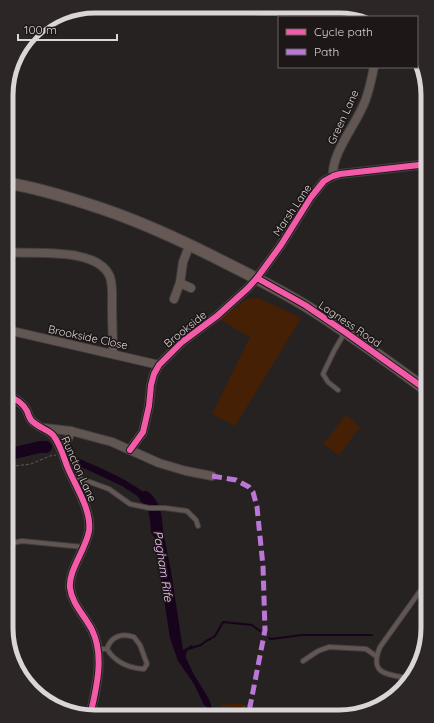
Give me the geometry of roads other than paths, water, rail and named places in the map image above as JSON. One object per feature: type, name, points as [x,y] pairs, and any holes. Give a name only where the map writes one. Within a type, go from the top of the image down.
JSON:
[{"type":"main road","name":"Lagness Road","points":[[13,184],[36,188],[87,203],[123,216],[190,244],[257,278],[304,305],[421,386]]},
{"type":"street","name":"Green Lane","points":[[333,176],[332,168],[339,151],[364,104],[374,68]]},
{"type":"street","points":[[333,176],[421,165]]},
{"type":"street","name":"Marsh Lane","points":[[257,278],[281,245],[311,197],[324,181],[333,176]]},
{"type":"street","points":[[174,299],[180,283],[183,262],[190,244]]},
{"type":"street","points":[[13,255],[31,252],[70,255],[97,263],[104,269],[110,277],[112,289],[113,354]]},
{"type":"street","name":"Brookside","points":[[130,450],[143,432],[149,406],[151,385],[159,365],[182,342],[236,300],[257,278]]},
{"type":"street","points":[[180,283],[191,288]]},
{"type":"street","name":"Brookside Close","points":[[13,331],[159,365]]},
{"type":"street","points":[[13,398],[18,400],[26,410],[31,420],[41,427],[71,431],[112,442],[159,463],[186,471],[212,476]]},
{"type":"street","name":"Runcton Lane","points":[[41,427],[52,434],[59,445],[85,506],[88,521],[89,531],[84,547],[72,572],[69,584],[71,596],[93,631],[97,649],[98,673],[91,710]]},
{"type":"street","points":[[59,445],[68,439],[71,431]]},
{"type":"lane","points":[[338,390],[328,382],[323,374],[345,332]]},
{"type":"lane","points":[[71,475],[109,489],[130,504],[149,508],[165,508],[187,511],[196,520],[198,526]]},
{"type":"lane","points":[[13,543],[22,541],[84,547]]},
{"type":"lane","points":[[404,677],[382,672],[378,669],[376,664],[376,656],[380,647],[421,590]]},
{"type":"lane","points":[[123,635],[134,637],[140,645],[147,664],[144,669],[116,661],[108,649],[109,642],[114,638],[123,635]]},
{"type":"lane","points":[[303,661],[318,651],[329,647],[366,649],[376,656]]},
{"type":"lane","points":[[97,649],[108,649]]},
{"type":"water","points":[[73,456],[106,470],[130,483],[141,490],[156,506],[146,504],[122,486],[75,464]]},
{"type":"water","points":[[151,515],[160,516],[171,571],[183,650],[192,645],[193,649],[188,650],[186,658],[193,673],[209,699],[213,710],[209,710],[204,705],[194,684],[178,661],[170,638]]},
{"type":"waterway","name":"Pagham Rife","points":[[13,453],[46,447]]},
{"type":"waterway","name":"Pagham Rife","points":[[145,497],[153,508],[156,517],[157,531]]},
{"type":"waterway","points":[[191,648],[201,645],[215,636],[223,622],[252,625],[260,631]]},
{"type":"waterway","points":[[269,638],[302,635],[372,635]]},
{"type":"waterway","points":[[187,710],[209,709]]}]
